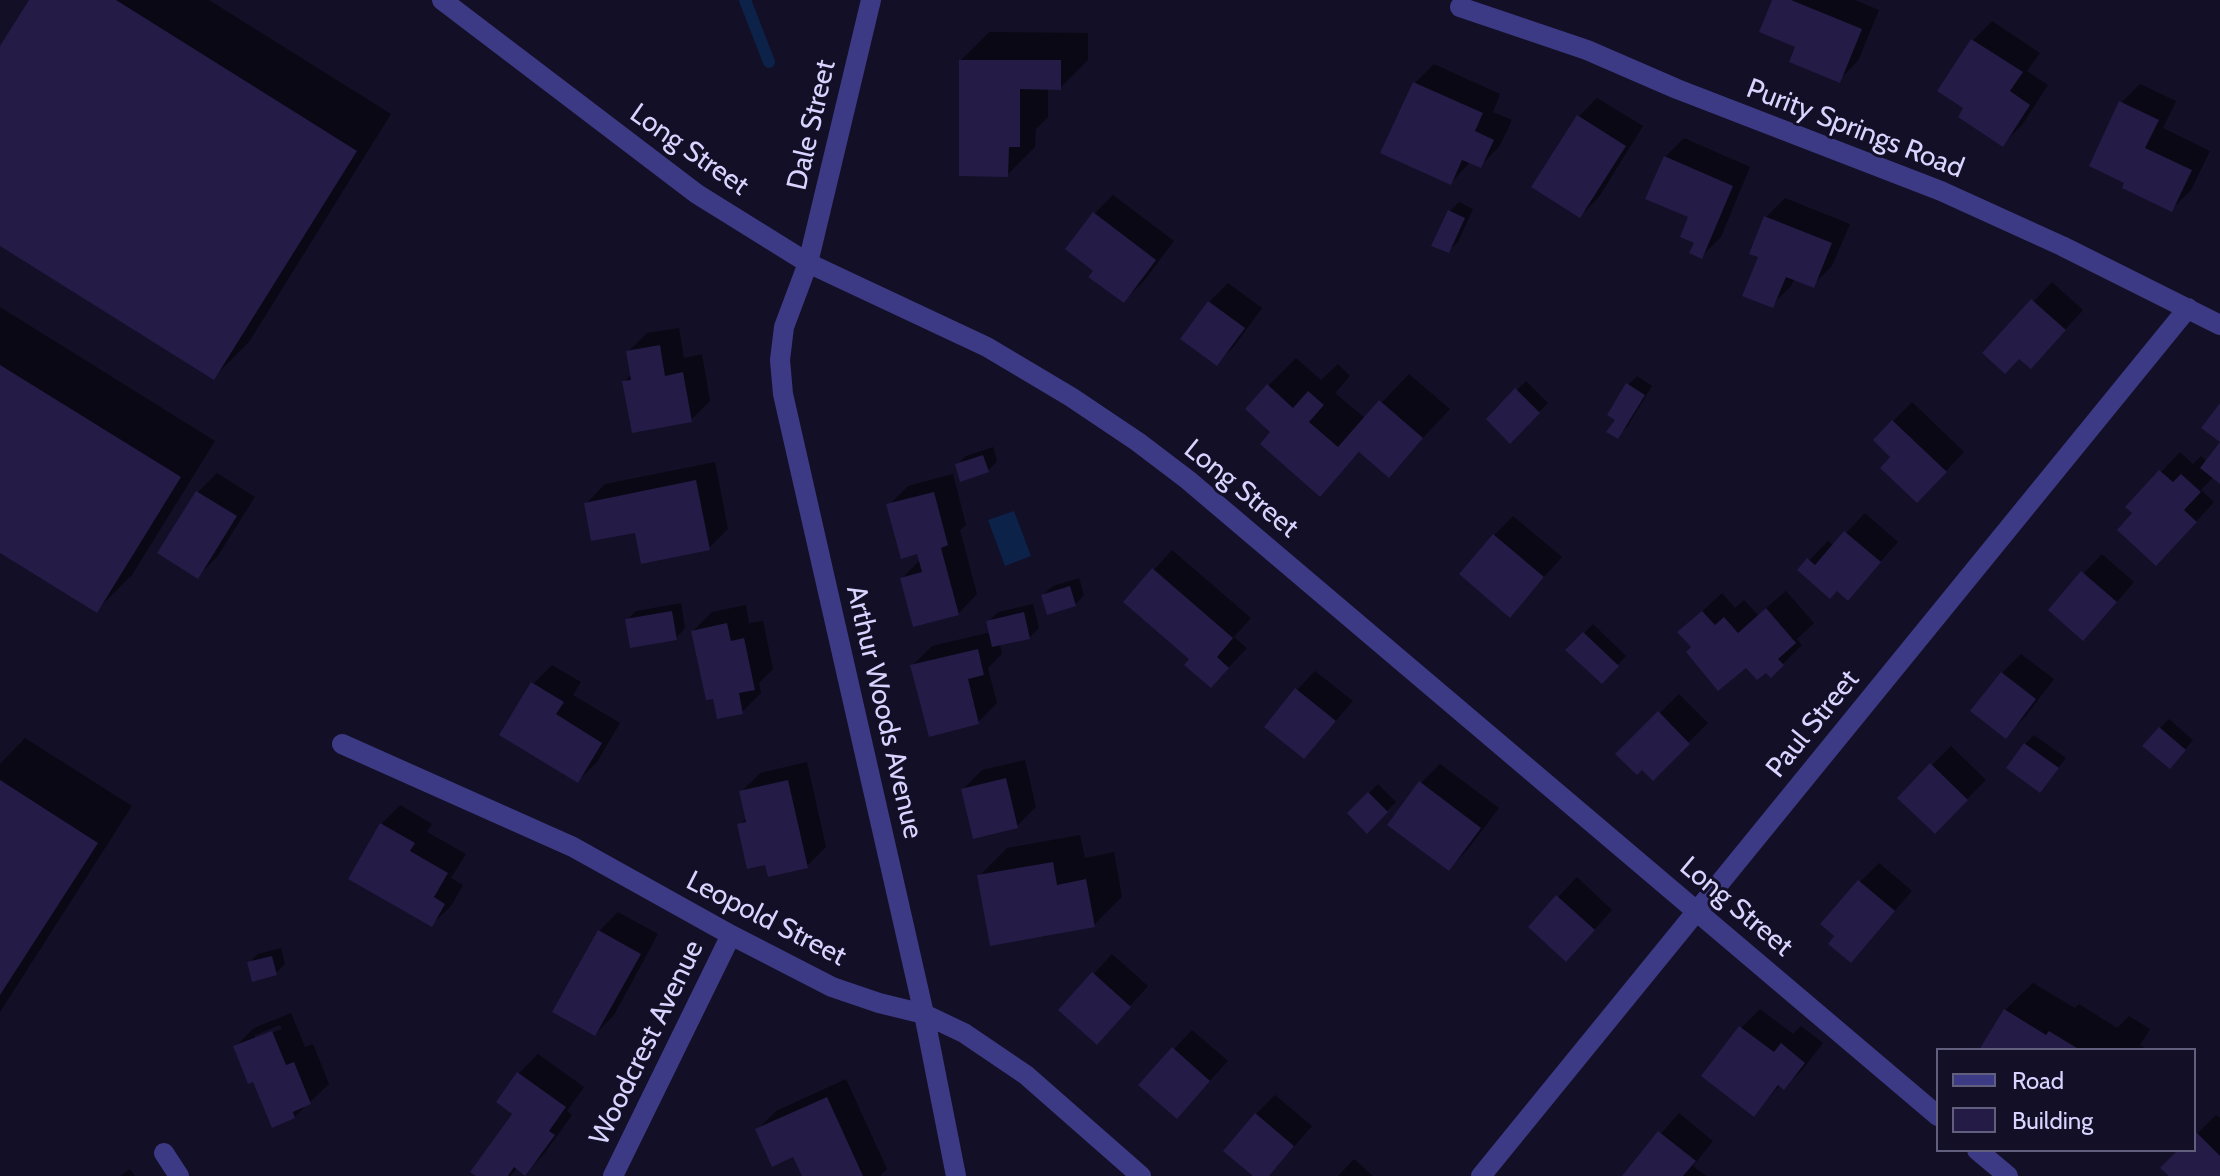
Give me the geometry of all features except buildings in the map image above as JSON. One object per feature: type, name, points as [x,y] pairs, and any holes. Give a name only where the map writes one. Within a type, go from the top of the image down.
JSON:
[{"type":"street","name":"Long Street","points":[[442,0],[697,194],[808,263],[987,347],[1071,397],[1138,442],[1188,480],[1936,1114]]},
{"type":"street","name":"Dale Street","points":[[808,263],[871,0]]},
{"type":"street","name":"Purity Springs Road","points":[[1460,7],[1587,50],[1677,89],[1941,191],[2220,325]]},
{"type":"street","name":"Arthur Woods Avenue","points":[[808,263],[784,327],[780,360],[783,394],[924,1014],[956,1176]]},
{"type":"street","name":"Paul Street","points":[[1481,1176],[2188,308]]},
{"type":"street","name":"Leopold Street","points":[[342,744],[573,847],[832,987],[924,1014],[964,1033],[1026,1075],[1141,1176]]},
{"type":"street","name":"Woodcrest Avenue","points":[[613,1176],[731,935]]},
{"type":"street","points":[[1979,1152],[2008,1176]]},
{"type":"street","points":[[164,1153],[179,1176]]},
{"type":"water","points":[[1014,511],[1031,556],[1005,566],[988,520]]},
{"type":"waterway","points":[[745,0],[769,62]]}]
